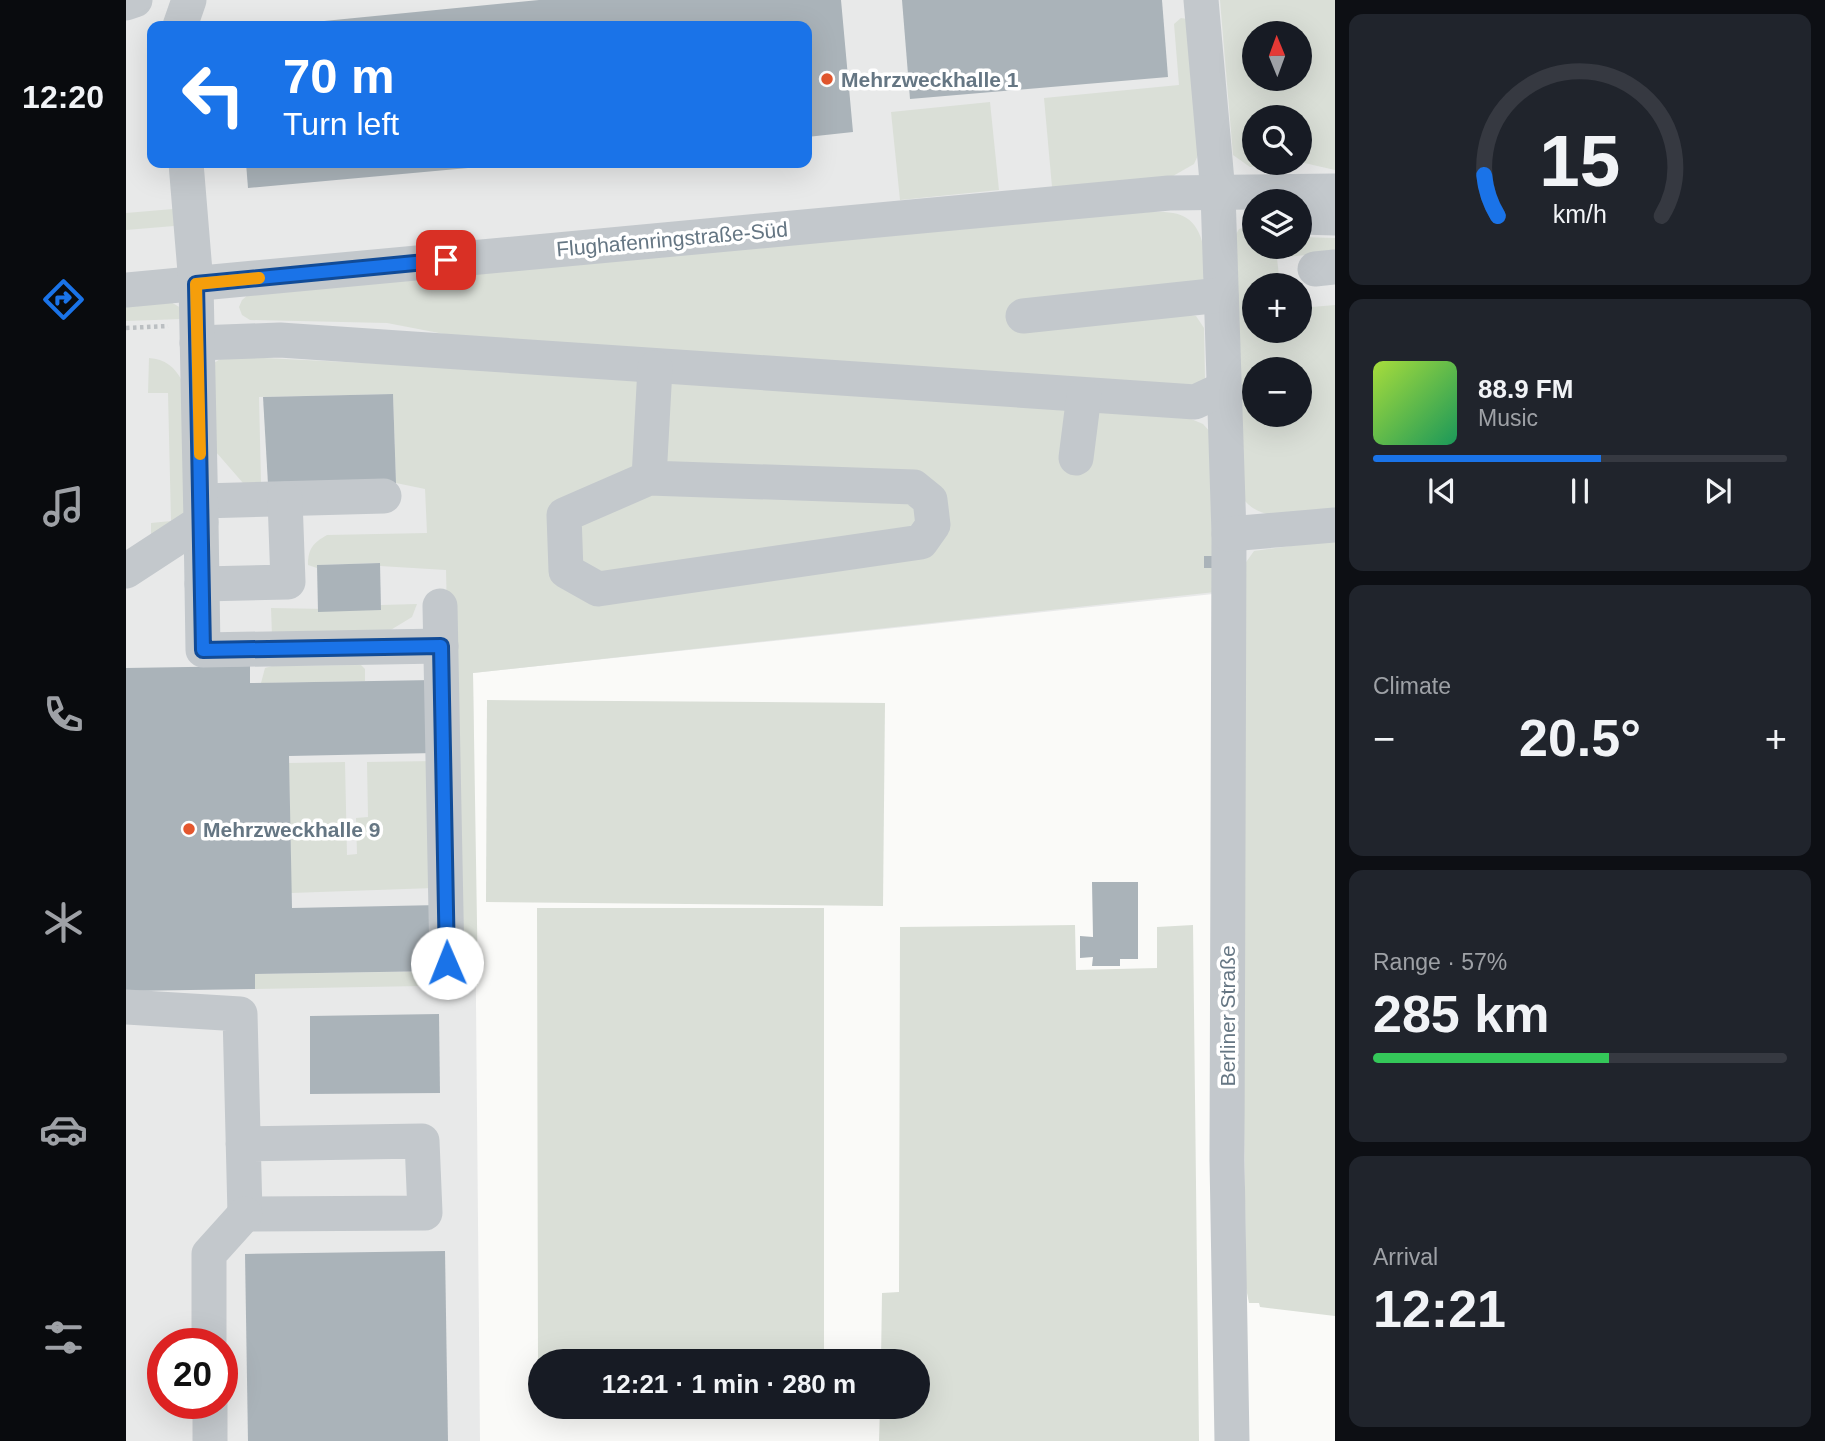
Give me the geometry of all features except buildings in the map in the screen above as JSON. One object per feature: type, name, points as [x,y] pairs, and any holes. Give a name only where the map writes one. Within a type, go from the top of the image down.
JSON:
[{"type":"street","points":[[126,3],[135,0]]},
{"type":"street","points":[[182,21],[189,0]]},
{"type":"street","name":"Berliner Straße","points":[[1201,0],[1218,193],[1229,534],[1227,1160],[1232,1441]]},
{"type":"street","points":[[186,168],[196,284],[203,650],[441,646]]},
{"type":"street","name":"Flughafenringstraße-Süd","points":[[126,290],[1155,195],[1335,191]]},
{"type":"street","points":[[1218,193],[1242,200]]},
{"type":"street","points":[[1312,217],[1335,218]]},
{"type":"street","points":[[1023,316],[1221,295]]},
{"type":"street","points":[[197,334],[655,368],[1195,402],[1223,389]]},
{"type":"street","points":[[649,478],[655,368]]},
{"type":"street","points":[[1076,458],[1084,395]]},
{"type":"street","points":[[649,478],[914,487],[930,500],[933,525],[921,542],[598,589],[566,571],[564,514],[649,478]]},
{"type":"street","points":[[126,571],[201,511],[285,499],[384,496]]},
{"type":"street","points":[[202,584],[288,582],[285,499]]},
{"type":"street","points":[[1229,534],[1335,525]]},
{"type":"street","points":[[440,606],[447,963]]},
{"type":"street","points":[[126,1007],[240,1014],[245,1214],[209,1254],[209,1328]]},
{"type":"street","points":[[243,1144],[422,1142],[425,1213],[245,1214]]},
{"type":"street","points":[[210,1419],[210,1441]]},
{"type":"path","points":[[126,328],[197,334]]},
{"type":"shaded area","points":[[126,0],[1335,0],[1335,581],[473,673],[480,1441],[126,1441]]},
{"type":"shaded area","points":[[1220,0],[1335,0],[1335,170],[1312,165],[1312,105],[1242,105],[1242,161],[1233,155]]},
{"type":"shaded area","points":[[1181,18],[1187,19],[1199,153],[1194,164],[1173,176],[1052,187],[1044,98],[1179,85],[1174,24]]},
{"type":"shaded area","points":[[990,102],[999,190],[900,200],[891,112]]},
{"type":"shaded area","points":[[173,209],[174,226],[126,230],[126,213]]},
{"type":"shaded area","points":[[1161,212],[1183,216],[1196,228],[1203,246],[1203,280],[1182,314],[1196,316],[1204,328],[1205,379],[1184,416],[1203,424],[1213,435],[1213,556],[1204,556],[1204,567],[1213,568],[1215,592],[473,673],[478,985],[255,989],[255,974],[455,971],[446,570],[380,566],[379,563],[317,565],[317,568],[308,565],[312,547],[327,535],[427,533],[425,489],[396,483],[393,394],[259,397],[261,483],[243,483],[216,452],[214,363],[225,356],[467,368],[465,338],[387,323],[250,320],[242,315],[239,307],[242,300],[249,294],[1122,213]]},
{"type":"shaded area","points":[[1242,228],[1242,259],[1277,259],[1279,273],[1242,273],[1242,343],[1312,343],[1312,307],[1335,305],[1335,510],[1271,515],[1250,506],[1241,496],[1236,234]]},
{"type":"shaded area","points":[[1312,237],[1335,238],[1335,252],[1312,254]]},
{"type":"shaded area","points":[[169,301],[181,308],[182,319],[126,321],[126,305]]},
{"type":"shaded area","points":[[149,358],[169,365],[182,381],[186,507],[183,517],[157,538],[151,534],[151,523],[171,521],[168,393],[148,393]]},
{"type":"shaded area","points":[[1335,540],[1335,1316],[1260,1307],[1259,1303],[1249,1303],[1246,1288],[1238,590],[1239,572],[1254,551]]},
{"type":"shaded area","points":[[417,604],[412,617],[389,631],[272,636],[271,608],[381,610],[381,605]]},
{"type":"shaded area","points":[[361,665],[365,669],[365,681],[261,683],[265,668],[272,666]]},
{"type":"shaded area","points":[[487,700],[885,703],[883,906],[486,902]]},
{"type":"shaded area","points":[[435,761],[434,888],[291,893],[289,763],[345,762],[347,855],[357,854],[356,818],[368,817],[367,762]]},
{"type":"shaded area","points":[[537,908],[824,908],[824,1349],[538,1349]]},
{"type":"shaded area","points":[[1075,925],[1076,970],[1157,968],[1157,927],[1193,925],[1199,1441],[879,1441],[880,1419],[930,1419],[930,1349],[881,1349],[882,1293],[899,1292],[900,927]]},
{"type":"slow traffic","points":[[200,454],[196,284],[259,278]]},
{"type":"place","name":"Mehrzweckhalle 1","points":[[827,79]]},
{"type":"place","name":"Mehrzweckhalle 9","points":[[189,829]]},
{"type":"route","points":[[446,260],[196,284],[203,650],[441,646],[447,963]]}]
